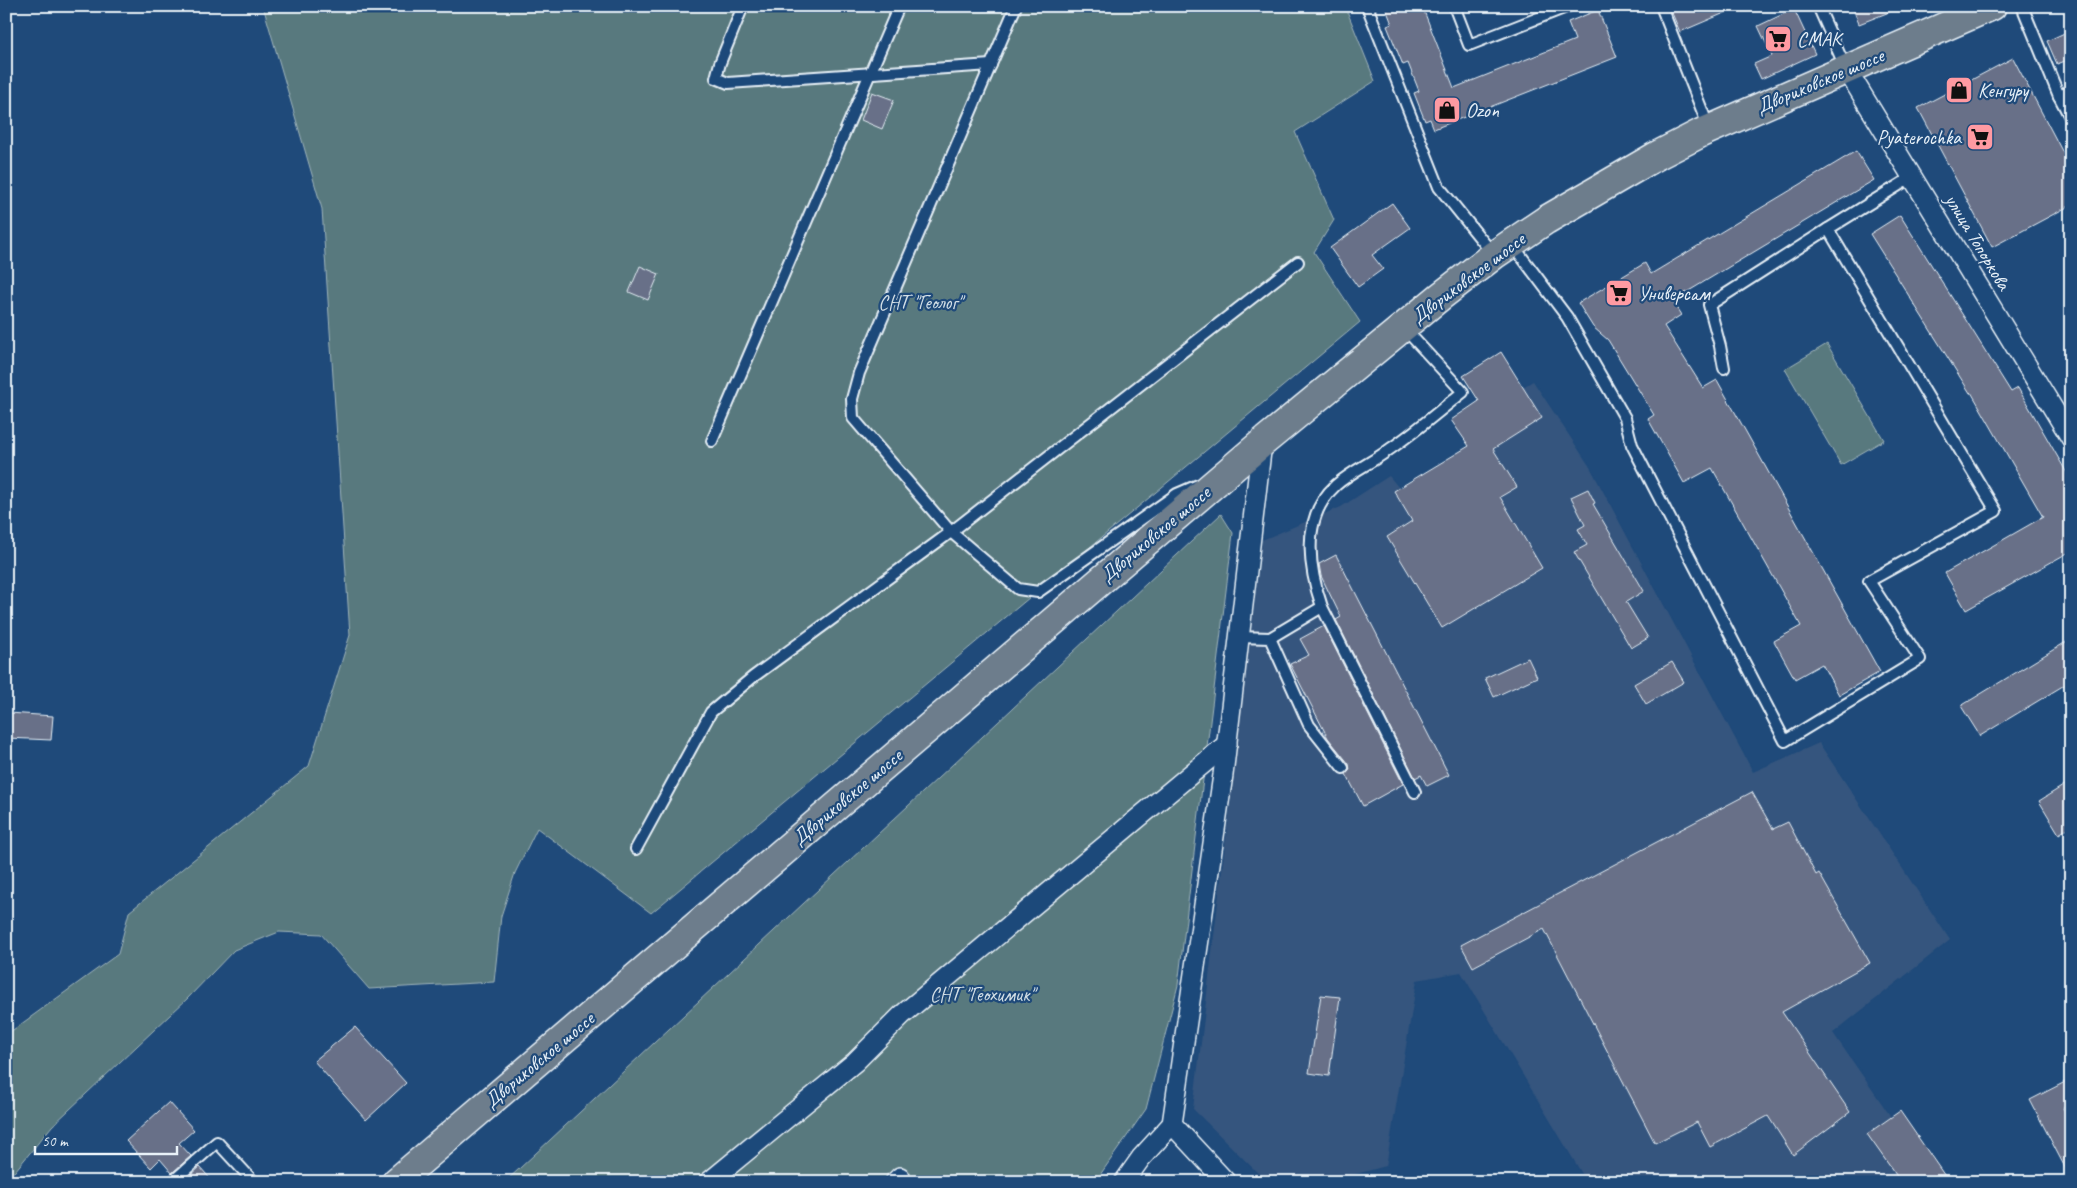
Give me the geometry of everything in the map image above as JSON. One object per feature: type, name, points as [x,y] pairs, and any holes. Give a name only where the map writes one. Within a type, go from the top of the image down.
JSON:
[{"type":"main road","name":"Двориковское шоссе","points":[[396,1182],[1225,474],[1403,327],[1502,249],[1546,220],[1658,155],[1709,129],[1992,6]]},
{"type":"street","name":"улица Топоркова","points":[[1847,70],[2071,438]]},
{"type":"street","points":[[1124,1182],[1141,1158],[1172,1124],[1226,744],[1262,443]]},
{"type":"street","points":[[709,1182],[855,1062],[902,1015],[1226,744]]},
{"type":"street","points":[[1172,1124],[1226,1182]]},
{"type":"lane","points":[[743,6],[720,62],[716,78],[728,84],[991,65]]},
{"type":"lane","points":[[712,441],[899,6]]},
{"type":"lane","points":[[1016,6],[859,373],[852,399],[853,418],[951,532],[1018,589],[1038,592],[1177,494],[1225,474]]},
{"type":"lane","points":[[1370,6],[1368,11],[1439,187],[1567,317],[1625,418],[1632,445],[1785,741],[1920,659],[1870,581],[1996,511],[1828,229]]},
{"type":"lane","points":[[1454,6],[1469,45],[1569,6]]},
{"type":"lane","points":[[1661,6],[1709,129]]},
{"type":"lane","points":[[1818,6],[1847,70]]},
{"type":"lane","points":[[2022,6],[2059,96],[2071,119]]},
{"type":"lane","points":[[2059,96],[2071,91]]},
{"type":"lane","points":[[1724,368],[1709,305],[1912,177]]},
{"type":"lane","points":[[636,849],[711,712],[753,677],[951,532],[1298,262]]},
{"type":"lane","points":[[1403,327],[1463,392],[1390,450],[1336,484],[1323,499],[1316,513],[1311,533],[1310,555],[1313,580],[1322,607],[1415,792]]},
{"type":"lane","points":[[1239,637],[1270,638],[1322,607]]},
{"type":"lane","points":[[1270,638],[1309,726],[1343,768]]},
{"type":"lane","points":[[172,1182],[217,1142],[254,1182]]},
{"type":"shaded area","points":[[1533,381],[1590,467],[1753,772],[1819,743],[1950,940],[1833,1033],[1936,1182],[1587,1182],[1461,972],[1417,980],[1386,1166],[1326,1182],[1267,1182],[1193,1109],[1262,540],[1341,507],[1389,476],[1399,488],[1469,446],[1451,420],[1466,410],[1472,418]]},
{"type":"green space","name":"СНТ \"Геолог\"","points":[[263,6],[1345,6],[1375,81],[1295,132],[1334,220],[1314,252],[1360,322],[651,913],[537,828],[515,873],[501,916],[494,982],[369,989],[321,934],[279,932],[234,950],[188,998],[52,1126],[6,1182],[6,1035],[118,954],[129,912],[309,766],[350,635],[322,209]]},
{"type":"green space","points":[[1827,344],[1884,440],[1841,465],[1785,369]]},
{"type":"green space","name":"СНТ \"Геохимик\"","points":[[1221,514],[1233,533],[1178,985],[1146,1109],[1095,1182],[505,1182]]},
{"type":"building","points":[[1385,6],[1422,6],[1454,88],[1575,40],[1568,22],[1598,10],[1617,57],[1434,129],[1430,119],[1425,121],[1414,93],[1419,91],[1408,63],[1403,65],[1387,26],[1392,24]]},
{"type":"building","points":[[1669,6],[1741,6],[1680,32]]},
{"type":"building","points":[[1852,6],[1901,6],[1902,7],[1859,24]]},
{"type":"building","points":[[1794,9],[1815,54],[1761,79],[1754,64],[1772,56],[1758,26]]},
{"type":"building","points":[[2071,30],[2071,59],[2057,64],[2047,41]]},
{"type":"building","points":[[2013,58],[2071,168],[2071,205],[1992,247],[1918,108]]},
{"type":"building","points":[[872,92],[894,100],[882,129],[861,120]]},
{"type":"building","points":[[1856,151],[1874,180],[1672,301],[1681,315],[1664,326],[1703,388],[1717,380],[1880,672],[1839,695],[1822,664],[1795,679],[1774,641],[1801,626],[1712,468],[1684,483],[1648,419],[1654,415],[1608,340],[1593,327],[1578,303],[1645,263],[1651,274]]},
{"type":"building","points":[[1392,203],[1410,228],[1372,255],[1383,269],[1358,287],[1330,248]]},
{"type":"building","points":[[1900,215],[2011,392],[2018,388],[2071,480],[2071,551],[1966,610],[1945,573],[2043,517],[1971,392],[1870,234]]},
{"type":"building","points":[[640,266],[659,274],[648,300],[629,292]]},
{"type":"building","points":[[1501,352],[1542,418],[1493,449],[1517,487],[1500,497],[1542,568],[1442,628],[1387,537],[1412,521],[1394,491],[1469,446],[1451,420],[1479,401],[1463,376]]},
{"type":"building","points":[[1588,489],[1595,503],[1593,504],[1644,591],[1626,602],[1648,638],[1631,648],[1574,552],[1587,545],[1578,529],[1585,525],[1571,497]]},
{"type":"building","points":[[1336,555],[1449,775],[1427,786],[1421,775],[1415,778],[1336,620],[1341,617],[1321,576],[1319,564]]},
{"type":"building","points":[[1324,626],[1403,784],[1363,806],[1346,774],[1350,770],[1349,764],[1328,738],[1290,664],[1309,655],[1300,639]]},
{"type":"building","points":[[2071,639],[2071,681],[1980,736],[1961,706]]},
{"type":"building","points":[[1528,658],[1537,677],[1494,697],[1485,678]]},
{"type":"building","points":[[1672,662],[1684,682],[1646,704],[1634,684]]},
{"type":"building","points":[[9,713],[53,716],[51,740],[7,738]]},
{"type":"building","points":[[2071,781],[2071,826],[2059,834],[2039,801]]},
{"type":"building","points":[[1752,792],[1773,829],[1788,822],[1816,875],[1819,873],[1870,963],[1782,1012],[1850,1112],[1793,1155],[1768,1116],[1710,1147],[1697,1122],[1655,1143],[1544,929],[1473,967],[1461,945]]},
{"type":"building","points":[[1321,995],[1340,997],[1329,1076],[1309,1073]]},
{"type":"building","points":[[355,1027],[406,1083],[366,1120],[314,1061]]},
{"type":"building","points":[[2071,1079],[2071,1105],[2063,1108],[2071,1123],[2071,1179],[2030,1100]]},
{"type":"building","points":[[169,1102],[194,1130],[179,1143],[191,1156],[172,1173],[160,1159],[151,1168],[126,1141]]},
{"type":"building","points":[[1900,1111],[1949,1182],[1901,1182],[1867,1134]]},
{"type":"building","points":[[200,1167],[213,1182],[183,1182]]},
{"type":"place","name":"СМАК","points":[[1778,39]]},
{"type":"place","name":"Кенгуру","points":[[1959,90]]},
{"type":"place","name":"Ozon","points":[[1447,110]]},
{"type":"place","name":"Pyaterochka","points":[[1980,137]]},
{"type":"place","name":"Универсам","points":[[1619,293]]}]
